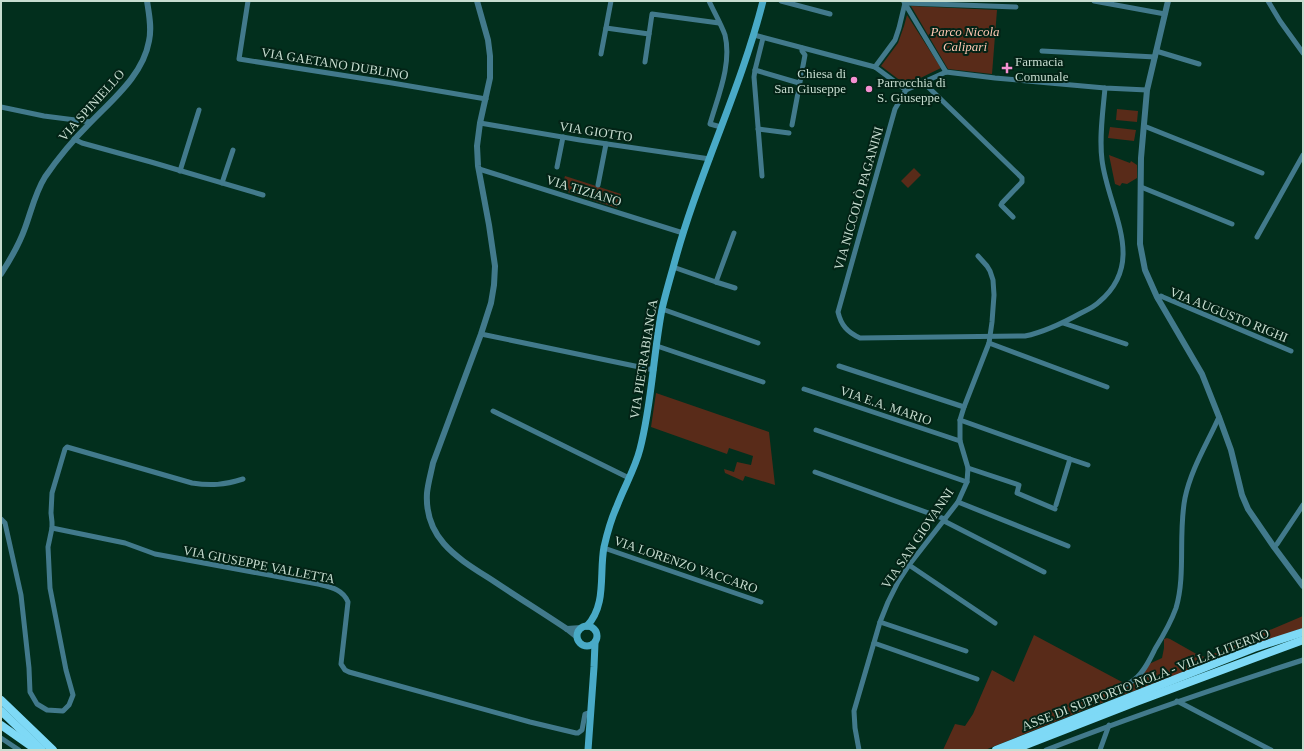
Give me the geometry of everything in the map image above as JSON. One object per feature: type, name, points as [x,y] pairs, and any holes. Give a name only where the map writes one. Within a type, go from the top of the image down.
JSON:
[{"type":"highway","name":"ASSE DI SUPPORTO NOLA - VILLA LITERNO","points":[[996,750],[1254,648],[1303,632]]},
{"type":"highway","name":"ASSE DI SUPPORTO NOLA - VILLA LITERNO","points":[[1013,750],[1136,702],[1303,640]]},
{"type":"highway","points":[[2,703],[42,750]]},
{"type":"highway","points":[[2,703],[53,750]]},
{"type":"highway","points":[[1,725],[36,750]]},
{"type":"main road","name":"VIA PIETRABIANCA","points":[[588,749],[595,643],[598,637],[596,630],[600,611],[604,548],[616,506],[640,449],[654,370],[662,309],[673,267],[683,233],[754,35],[763,1]]},
{"type":"main road","name":"VIA PIETRABIANCA","points":[[577,637],[578,631],[595,616],[600,597]]},
{"type":"main road","points":[[584,627],[594,628],[596,630]]},
{"type":"main road","points":[[577,637],[580,643],[590,652],[594,660]]},
{"type":"main road","points":[[582,645],[589,646],[595,643]]},
{"type":"street","name":"VIA SPINIELLO","points":[[1,274],[18,246],[44,179],[74,139],[124,88],[138,70],[150,40],[150,23],[147,1]]},
{"type":"street","name":"VIA GAETANO DUBLINO","points":[[248,1],[239,59],[486,99]]},
{"type":"street","points":[[477,1],[488,40],[490,56],[490,78],[480,123],[477,146],[478,169],[495,266],[491,303],[482,334],[432,470],[427,495],[427,504],[432,524],[443,544],[451,552],[470,567],[568,629],[577,637]]},
{"type":"street","points":[[601,54],[611,1]]},
{"type":"street","points":[[710,1],[724,35],[727,49],[726,64],[710,124],[721,127]]},
{"type":"street","points":[[781,1],[830,14]]},
{"type":"street","points":[[1094,1],[1165,14]]},
{"type":"street","points":[[1168,1],[1147,90],[1141,158],[1140,244],[1145,270],[1158,299],[1202,374],[1220,417],[1231,450],[1242,495],[1248,509],[1303,586]]},
{"type":"street","points":[[1268,1],[1280,21],[1303,53]]},
{"type":"street","points":[[904,2],[1016,7]]},
{"type":"street","points":[[875,68],[894,40],[899,28],[904,2]]},
{"type":"street","points":[[904,2],[946,72]]},
{"type":"street","points":[[645,62],[652,14],[719,23]]},
{"type":"street","points":[[606,28],[649,34]]},
{"type":"street","points":[[754,35],[875,68],[906,90],[946,72],[1106,88],[1147,90]]},
{"type":"street","points":[[762,176],[755,70],[763,38]]},
{"type":"street","points":[[792,124],[805,55],[802,48]]},
{"type":"street","points":[[1042,51],[1155,54],[1199,64]]},
{"type":"street","points":[[755,70],[799,83]]},
{"type":"street","points":[[923,82],[1022,178],[1022,182],[1001,205],[1013,217]]},
{"type":"street","name":"VIA NICCOLÒ PAGANINI","points":[[906,90],[895,109],[838,312],[840,321],[845,328],[860,338],[1025,336],[1063,323],[1098,303],[1107,295],[1118,278],[1124,259],[1122,238],[1102,160],[1106,88]]},
{"type":"street","points":[[1,107],[44,116],[91,122]]},
{"type":"street","points":[[180,171],[199,110]]},
{"type":"street","name":"VIA GIOTTO","points":[[480,123],[606,144],[710,159]]},
{"type":"street","points":[[1144,126],[1262,173]]},
{"type":"street","points":[[758,129],[789,133]]},
{"type":"street","points":[[557,167],[563,137]]},
{"type":"street","points":[[74,139],[82,143],[134,156],[263,195]]},
{"type":"street","points":[[598,185],[606,144]]},
{"type":"street","points":[[222,183],[233,150]]},
{"type":"street","points":[[1257,237],[1303,155]]},
{"type":"street","name":"VIA TIZIANO","points":[[478,169],[683,233]]},
{"type":"street","points":[[1141,187],[1232,224]]},
{"type":"street","points":[[716,282],[734,233]]},
{"type":"street","name":"VIA SAN GIOVANNI","points":[[859,750],[854,711],[880,622],[888,602],[909,565],[958,502],[967,482],[968,468],[960,441],[960,420],[989,343],[994,288],[990,271],[978,256]]},
{"type":"street","points":[[673,267],[735,288]]},
{"type":"street","name":"VIA AUGUSTO RIGHI","points":[[1158,299],[1160,296],[1163,297],[1291,351]]},
{"type":"street","points":[[662,309],[758,343]]},
{"type":"street","points":[[1063,323],[1126,344]]},
{"type":"street","points":[[482,334],[654,370]]},
{"type":"street","points":[[989,343],[1107,387]]},
{"type":"street","points":[[657,346],[763,382]]},
{"type":"street","points":[[839,366],[964,407]]},
{"type":"street","name":"VIA E.A. MARIO","points":[[804,389],[960,441]]},
{"type":"street","points":[[493,411],[629,478]]},
{"type":"street","points":[[1122,686],[1136,679],[1144,668],[1176,608],[1180,583],[1182,528],[1185,500],[1192,473],[1204,446],[1220,417]]},
{"type":"street","points":[[960,420],[1088,465]]},
{"type":"street","points":[[816,430],[967,482]]},
{"type":"street","points":[[2,520],[20,595],[29,668],[30,692],[37,704],[47,710],[63,711],[70,706],[73,695],[66,670],[50,588],[48,548],[52,528],[52,493],[63,451],[67,447],[201,485],[221,485],[243,479]]},
{"type":"street","points":[[968,468],[1019,485],[1017,493],[1056,507],[1070,459]]},
{"type":"street","points":[[815,472],[945,520],[1044,572]]},
{"type":"street","points":[[958,502],[1068,546]]},
{"type":"street","points":[[1274,547],[1303,505]]},
{"type":"street","name":"VIA GIUSEPPE VALLETTA","points":[[52,528],[125,543],[155,554],[318,584],[337,590],[343,593],[348,602],[341,664],[342,667],[349,672],[530,722],[576,733],[582,730],[585,714],[591,712]]},
{"type":"street","name":"VIA LORENZO VACCARO","points":[[604,548],[761,602]]},
{"type":"street","points":[[909,565],[995,623]]},
{"type":"street","points":[[880,622],[966,651]]},
{"type":"street","points":[[568,629],[584,627]]},
{"type":"street","points":[[874,643],[977,680]]},
{"type":"street","points":[[1046,750],[1109,725],[1303,660]]},
{"type":"street","points":[[1178,701],[1271,750]]},
{"type":"street","points":[[1100,750],[1109,725]]},
{"type":"street","points":[[1,738],[19,750]]},
{"type":"green space","name":"Parco Nicola Calipari","points":[[911,6],[997,10],[992,74],[948,69]]},
{"type":"green space","name":"Parco Nicola Calipari","points":[[907,15],[941,68],[906,85],[881,66],[898,43]]},
{"type":"green space","points":[[1117,109],[1138,111],[1137,122],[1116,120]]},
{"type":"green space","points":[[1110,127],[1136,130],[1134,141],[1108,138]]},
{"type":"green space","points":[[1109,155],[1130,163],[1131,161],[1137,165],[1137,178],[1127,184],[1122,183],[1120,186],[1115,184]]},
{"type":"green space","points":[[914,168],[921,175],[908,188],[901,181]]},
{"type":"green space","points":[[565,176],[621,194],[617,208],[561,190]]},
{"type":"green space","points":[[656,393],[769,432],[775,485],[745,476],[743,481],[725,473],[724,469],[734,472],[737,462],[751,465],[753,456],[729,448],[727,454],[651,427]]},
{"type":"green space","points":[[1303,616],[1303,628],[1099,704],[985,750],[943,750],[955,724],[965,726],[973,714],[992,670],[1014,682],[1034,635],[1122,682],[1120,689],[1131,685],[1139,679],[1149,664],[1162,658],[1164,639],[1170,639],[1200,656],[1206,657]]},
{"type":"place","name":"Farmacia Comunale","points":[[1007,68]]},
{"type":"place","name":"Chiesa di San Giuseppe","points":[[854,80]]},
{"type":"place","name":"Parrocchia di S. Giuseppe","points":[[869,89]]}]
